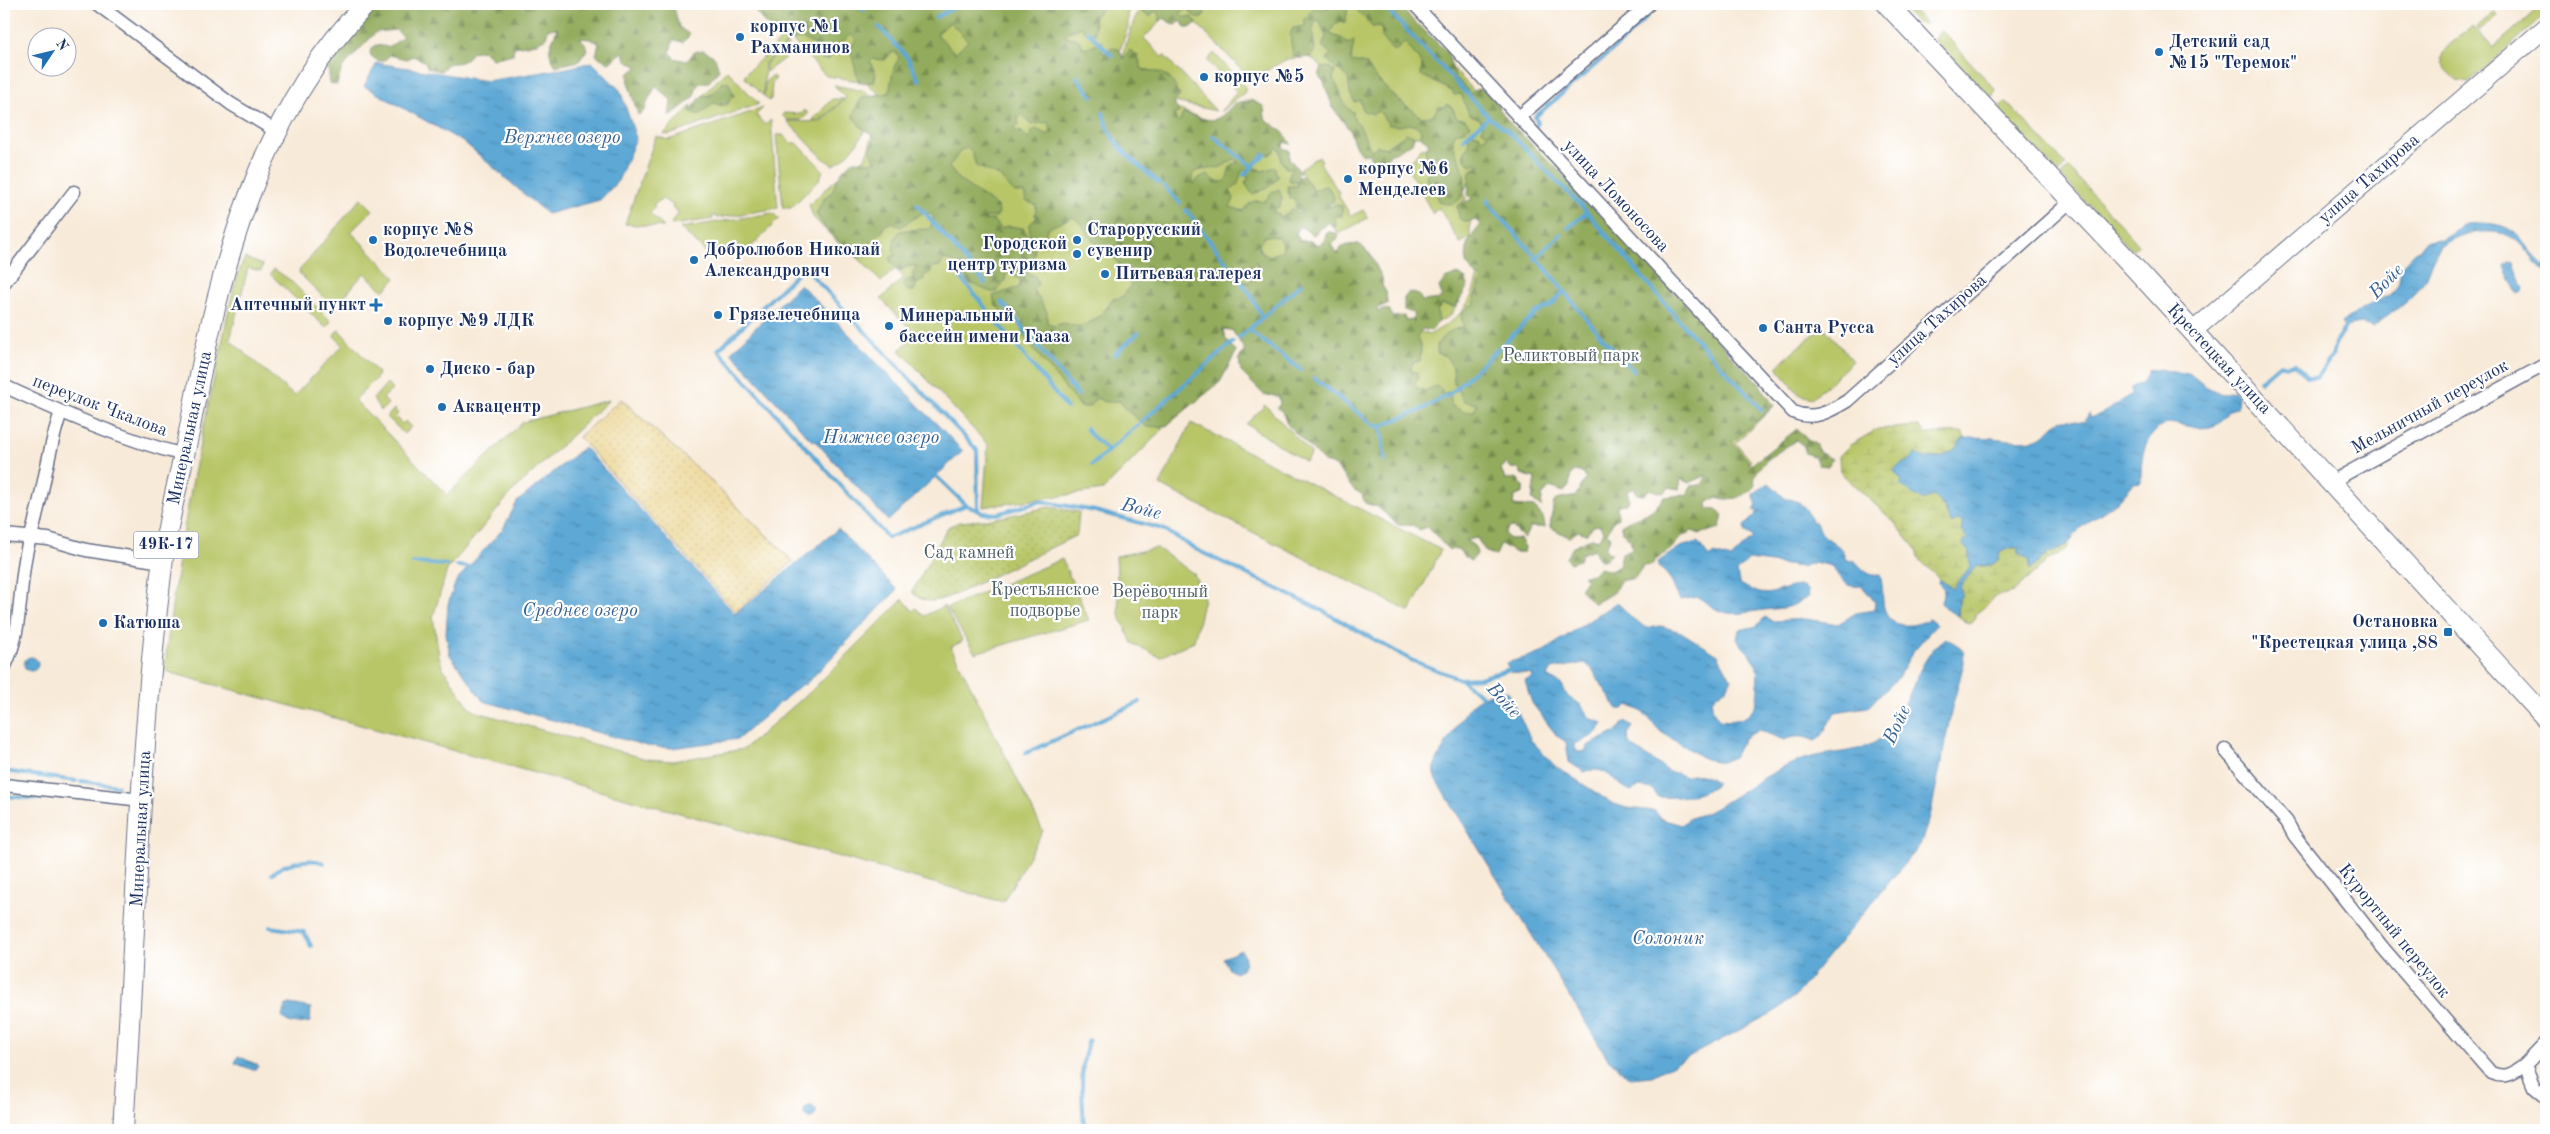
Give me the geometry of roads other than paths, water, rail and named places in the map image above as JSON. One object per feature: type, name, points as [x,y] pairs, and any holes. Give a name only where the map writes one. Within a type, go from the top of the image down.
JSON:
[{"type":"main road","name":"Минеральная улица","points":[[123,1130],[146,731],[162,562],[200,372],[232,248],[262,162],[294,98],[318,62],[366,4]]},
{"type":"main road","name":"Крестецкая улица","points":[[1887,4],[2193,331],[2546,718]]},
{"type":"main road","name":"улица Тахирова","points":[[2193,331],[2546,27]]},
{"type":"street","points":[[97,4],[230,104],[276,131]]},
{"type":"street","name":"улица Ломоносова","points":[[1414,4],[1793,412]]},
{"type":"street","points":[[1519,118],[1649,4]]},
{"type":"street","points":[[4,283],[74,192]]},
{"type":"street","name":"улица Тахирова","points":[[1793,412],[1803,416],[1828,413],[1847,401],[2071,201]]},
{"type":"street","name":"Мельничный переулок","points":[[2331,482],[2546,364]]},
{"type":"street","name":"переулок Чкалова","points":[[4,386],[60,412],[160,449],[184,455]]},
{"type":"street","points":[[4,668],[18,628],[26,556],[53,433],[60,412]]},
{"type":"street","points":[[4,535],[31,537],[136,560],[162,562]]},
{"type":"street","name":"Курортный переулок","points":[[2225,750],[2287,822],[2294,835],[2383,948],[2491,1073],[2501,1077],[2512,1074],[2525,1065],[2546,1043]]},
{"type":"street","points":[[4,785],[142,800]]},
{"type":"street","points":[[2525,1065],[2534,1087],[2546,1098]]},
{"type":"water","name":"Верхнее озеро","points":[[592,62],[620,90],[636,138],[618,181],[600,200],[547,214],[465,143],[364,86],[377,63],[487,81],[568,68]]},
{"type":"water","points":[[2467,224],[2496,224],[2513,231],[2535,257],[2544,265],[2546,264],[2546,271],[2536,263],[2521,244],[2511,237],[2493,232],[2471,233],[2443,245],[2437,252],[2423,283],[2416,292],[2373,327],[2361,324],[2344,327],[2341,323],[2370,304],[2392,294],[2398,284],[2402,266],[2426,241],[2442,240]]},
{"type":"water","points":[[2510,262],[2514,263],[2524,289],[2518,294],[2504,265]]},
{"type":"water","name":"Нижнее озеро","points":[[800,284],[963,451],[888,521],[731,352]]},
{"type":"water","points":[[2159,369],[2183,374],[2189,373],[2205,386],[2222,394],[2233,391],[2238,396],[2237,408],[2228,410],[2223,419],[2210,427],[2202,428],[2167,423],[2159,428],[2148,441],[2145,448],[2141,482],[2134,483],[2117,502],[2080,528],[2071,541],[2054,552],[2050,552],[2030,570],[2028,559],[2017,552],[2019,549],[2015,547],[2000,552],[1999,559],[1992,565],[1976,566],[1960,587],[1962,595],[1959,599],[1958,616],[1946,609],[1941,603],[1944,589],[1938,583],[1939,579],[1953,588],[1970,567],[1969,552],[1963,545],[1963,541],[1968,539],[1961,531],[1963,522],[1958,520],[1951,523],[1944,506],[1934,496],[1922,500],[1900,485],[1902,481],[1894,471],[1896,468],[1915,454],[1930,458],[1945,456],[1954,450],[1964,439],[1982,437],[2019,441],[2037,439],[2061,421],[2084,422],[2089,414],[2091,418],[2102,413],[2131,394],[2131,388],[2143,382],[2148,371]]},
{"type":"water","name":"Среднее озеро","points":[[584,447],[735,614],[838,529],[897,590],[805,685],[802,684],[738,739],[672,748],[647,746],[483,701],[450,655],[446,633],[448,604],[456,581],[503,529],[517,502]]},
{"type":"water","points":[[1769,483],[1786,499],[1791,499],[1802,505],[1823,535],[1842,549],[1846,560],[1855,561],[1869,574],[1880,575],[1885,611],[1892,621],[1898,624],[1911,625],[1929,619],[1936,625],[1914,650],[1897,679],[1868,707],[1835,712],[1821,737],[1815,741],[1800,737],[1784,740],[1759,730],[1744,738],[1734,757],[1722,762],[1705,759],[1661,732],[1643,712],[1628,705],[1623,709],[1617,709],[1592,669],[1585,663],[1552,669],[1548,676],[1562,685],[1568,697],[1581,705],[1590,718],[1603,723],[1595,734],[1574,744],[1577,752],[1586,751],[1587,746],[1616,732],[1625,721],[1633,727],[1628,734],[1629,744],[1671,773],[1678,773],[1685,777],[1702,775],[1717,783],[1697,794],[1681,797],[1658,797],[1652,789],[1639,787],[1631,791],[1604,772],[1592,770],[1584,772],[1569,762],[1566,742],[1557,736],[1532,703],[1525,681],[1533,677],[1532,674],[1511,672],[1506,663],[1541,653],[1617,602],[1632,618],[1646,628],[1661,626],[1681,632],[1718,655],[1731,679],[1728,687],[1714,698],[1712,705],[1719,720],[1728,721],[1749,715],[1756,704],[1757,696],[1757,667],[1737,639],[1739,630],[1757,626],[1765,617],[1772,621],[1806,619],[1838,624],[1856,613],[1874,610],[1875,602],[1862,586],[1847,584],[1832,566],[1814,562],[1802,567],[1749,560],[1737,572],[1739,583],[1759,593],[1773,593],[1803,586],[1807,590],[1808,597],[1786,607],[1745,613],[1730,613],[1715,609],[1699,597],[1680,600],[1667,574],[1658,567],[1658,562],[1680,547],[1698,542],[1709,557],[1714,554],[1731,559],[1753,537],[1745,531],[1744,526],[1759,511],[1754,511],[1757,505],[1753,494]]},
{"type":"water","name":"Солоник","points":[[1945,638],[1957,644],[1963,651],[1964,663],[1952,708],[1930,817],[1920,845],[1794,997],[1774,1012],[1652,1076],[1630,1078],[1608,1059],[1435,778],[1434,767],[1436,762],[1468,708],[1475,701],[1489,694],[1508,692],[1531,740],[1554,765],[1613,804],[1627,808],[1655,811],[1661,819],[1682,825],[1789,765],[1810,757],[1857,749],[1874,743],[1886,734],[1896,722],[1924,663],[1933,649]]},
{"type":"water","points":[[31,657],[36,659],[38,664],[36,669],[31,671],[26,669],[24,664],[26,659]]},
{"type":"water","points":[[1241,950],[1245,957],[1244,964],[1242,970],[1235,973],[1229,969],[1223,958]]},
{"type":"water","points":[[290,1004],[311,1008],[310,1022],[295,1024],[285,1020],[282,1017],[285,1006]]},
{"type":"water","points":[[238,1056],[258,1065],[258,1067],[253,1070],[235,1063]]},
{"type":"water","points":[[808,1106],[812,1106],[816,1112],[812,1118],[808,1118],[804,1114],[804,1110]]},
{"type":"waterway","points":[[859,4],[864,10]]},
{"type":"waterway","points":[[936,17],[961,4]]},
{"type":"waterway","points":[[1194,9],[1202,4]]},
{"type":"waterway","points":[[1382,4],[1489,117],[1507,130],[1587,212],[1684,326],[1762,410]]},
{"type":"waterway","points":[[1536,126],[1538,123],[1535,117],[1624,40],[1647,16]]},
{"type":"waterway","points":[[879,27],[907,57],[919,80]]},
{"type":"waterway","points":[[1088,32],[1112,55]]},
{"type":"waterway","points":[[1077,77],[1092,96]]},
{"type":"waterway","points":[[1103,113],[1112,136],[1118,145],[1159,183]]},
{"type":"waterway","points":[[1463,139],[1489,117]]},
{"type":"waterway","points":[[1213,136],[1252,166]]},
{"type":"waterway","points":[[1244,175],[1265,154]]},
{"type":"waterway","points":[[1165,187],[1180,203]]},
{"type":"waterway","points":[[1488,199],[1488,203],[1540,261],[1593,327],[1634,371]]},
{"type":"waterway","points":[[917,204],[985,283]]},
{"type":"waterway","points":[[1186,210],[1249,292],[1262,317]]},
{"type":"waterway","points":[[1568,228],[1587,212]]},
{"type":"waterway","points":[[1535,259],[1561,234]]},
{"type":"waterway","points":[[966,505],[888,538],[718,350],[804,267],[977,450],[978,511]]},
{"type":"waterway","points":[[953,268],[1067,408]]},
{"type":"waterway","points":[[1239,338],[1301,284]]},
{"type":"waterway","points":[[1314,378],[1375,426],[1381,426],[1421,410],[1450,394],[1537,312],[1551,306],[1563,292]]},
{"type":"waterway","points":[[1002,302],[1078,395]]},
{"type":"waterway","name":"Войе","points":[[2260,381],[2280,364],[2286,366],[2295,364],[2307,377],[2317,377],[2332,356],[2335,343],[2346,326]]},
{"type":"waterway","points":[[1249,330],[1301,370]]},
{"type":"waterway","points":[[1114,355],[1138,333]]},
{"type":"waterway","points":[[1092,465],[1233,342]]},
{"type":"waterway","points":[[1381,426],[1385,461]]},
{"type":"waterway","points":[[1086,428],[1108,451]]},
{"type":"waterway","name":"Войе","points":[[936,476],[966,505],[983,513],[997,514],[1041,501],[1095,511],[1163,529],[1197,550],[1323,611],[1411,660],[1460,679],[1488,701]]},
{"type":"waterway","points":[[413,563],[447,565]]},
{"type":"waterway","points":[[457,566],[469,567]]},
{"type":"waterway","points":[[1460,679],[1480,678],[1514,668]]},
{"type":"waterway","points":[[1026,753],[1140,702]]},
{"type":"waterway","points":[[4,771],[76,781]]},
{"type":"waterway","points":[[81,781],[118,786]]},
{"type":"waterway","points":[[4,796],[42,799]]},
{"type":"waterway","points":[[272,874],[296,862],[318,861],[324,863]]},
{"type":"waterway","points":[[270,927],[304,932],[311,946]]},
{"type":"waterway","points":[[1084,1130],[1082,1073],[1089,1040]]},
{"type":"place","name":"корпус №1 Рахманинов","points":[[740,37]]},
{"type":"place","name":"Детский сад №15 \"Теремок\"","points":[[2159,52]]},
{"type":"place","name":"корпус №5","points":[[1204,77]]},
{"type":"place","name":"корпус №6 Менделеев","points":[[1348,179]]},
{"type":"place","name":"корпус №8 Водолечебница","points":[[373,240]]},
{"type":"place","name":"Старорусский сувенир","points":[[1077,240]]},
{"type":"place","name":"Городской центр туризма","points":[[1077,254]]},
{"type":"place","name":"Добролюбов Николай Александрович","points":[[694,260]]},
{"type":"place","name":"Питьевая галерея","points":[[1105,274]]},
{"type":"place","name":"Аптечный пункт","points":[[376,305]]},
{"type":"place","name":"Грязелечебница","points":[[718,315]]},
{"type":"place","name":"корпус №9 ЛДК","points":[[388,321]]},
{"type":"place","name":"Минеральный бассейн имени Гааза","points":[[889,326]]},
{"type":"place","name":"Санта Русса","points":[[1763,328]]},
{"type":"place","name":"Диско - бар","points":[[430,369]]},
{"type":"place","name":"Аквацентр","points":[[442,407]]},
{"type":"place","name":"Катюша","points":[[103,623]]},
{"type":"place","name":"Остановка \"Крестецкая улица ,88","points":[[2448,632]]},
{"type":"park label","name":"Реликтовый парк","points":[[1571,356]]},
{"type":"park label","name":"Сад камней","points":[[969,553]]},
{"type":"park label","name":"Крестьянское подворье","points":[[1045,600]]},
{"type":"park label","name":"Верёвочный парк","points":[[1160,602]]}]
